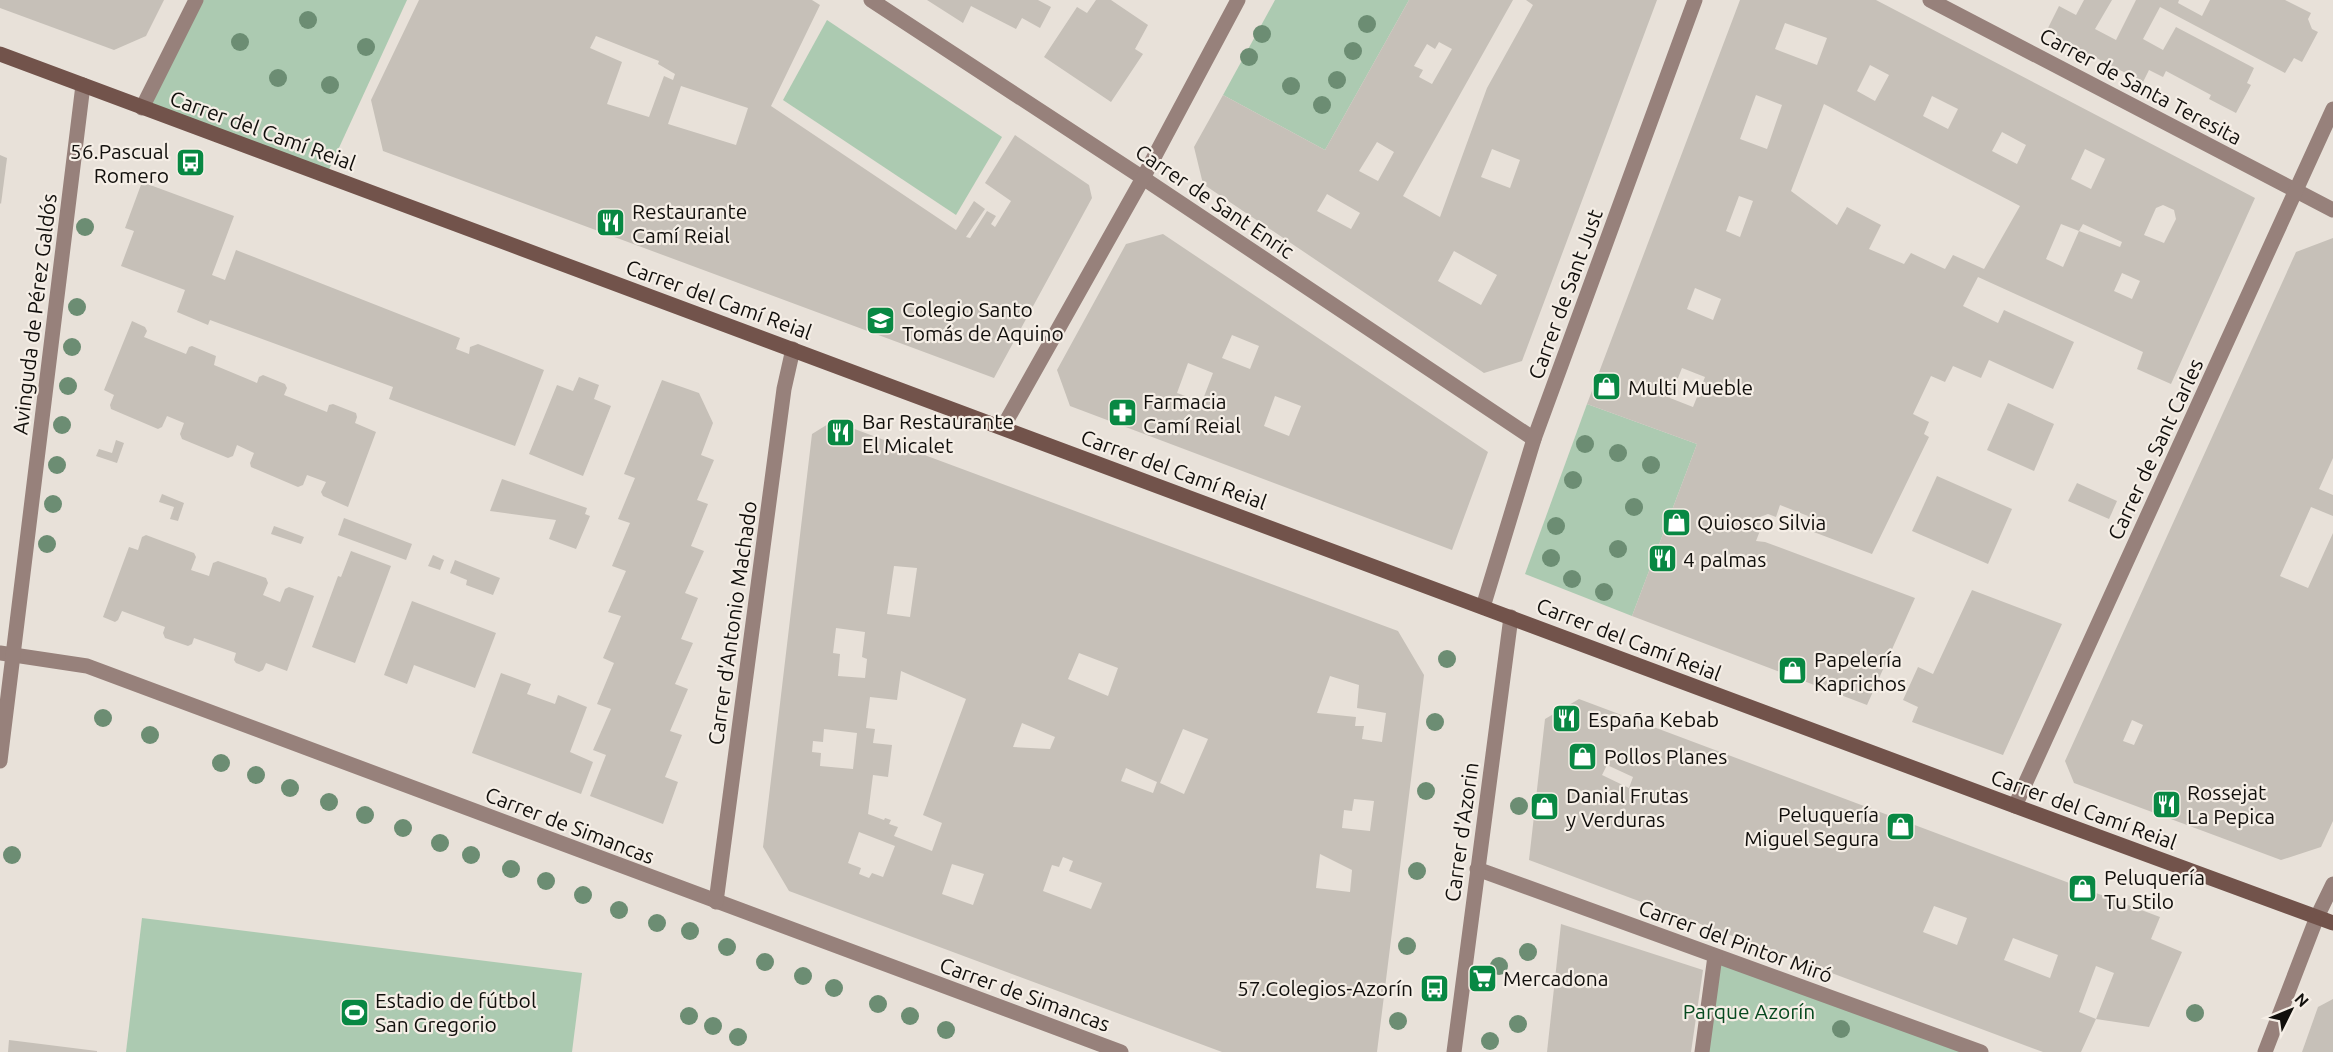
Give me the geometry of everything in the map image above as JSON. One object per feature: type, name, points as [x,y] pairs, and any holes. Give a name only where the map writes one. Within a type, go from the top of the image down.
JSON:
[{"type":"street","points":[[142,108],[196,0]]},
{"type":"street","name":"Carrer de Sant Enric","points":[[871,0],[1534,439]]},
{"type":"street","points":[[1003,427],[1143,178],[1238,0]]},
{"type":"street","name":"Carrer de Sant Just","points":[[1483,607],[1534,439],[1695,0]]},
{"type":"street","name":"Carrer de Santa Teresita","points":[[1930,0],[2333,210]]},
{"type":"street","name":"Carrer del Camí Reial","points":[[0,54],[2333,923]]},
{"type":"street","name":"Avinguda de Pérez Galdós","points":[[0,761],[6,654],[83,85]]},
{"type":"street","name":"Carrer de Sant Carles","points":[[2015,806],[2333,109]]},
{"type":"street","name":"Carrer d'Antonio Machado","points":[[716,902],[784,389],[793,349]]},
{"type":"street","name":"Carrer d'Azorin","points":[[1454,1052],[1511,617]]},
{"type":"street","name":"Carrer de Simancas","points":[[6,654],[87,666],[1121,1052]]},
{"type":"street","name":"Carrer del Pintor Miró","points":[[1478,869],[1972,1050]]},
{"type":"street","points":[[2265,1052],[2317,917],[2333,884]]},
{"type":"street","points":[[1701,1052],[1715,956]]},
{"type":"green space","points":[[196,0],[407,0],[326,176],[142,108]]},
{"type":"green space","points":[[1275,0],[1409,0],[1325,150],[1223,95]]},
{"type":"green space","points":[[827,20],[1002,137],[956,215],[783,100]]},
{"type":"green space","points":[[1587,404],[1697,444],[1632,616],[1525,574]]},
{"type":"green space","name":"Estadio de fútbol San Gregorio","points":[[142,918],[582,973],[572,1052],[126,1052]]},
{"type":"green space","name":"Parque Azorín","points":[[1715,956],[1967,1052],[1702,1052]]},
{"type":"building","points":[[0,0],[164,0],[146,36],[114,50],[0,8]]},
{"type":"building","points":[[419,0],[812,0],[820,5],[771,106],[956,230],[974,201],[985,209],[966,237],[970,238],[987,211],[996,216],[991,224],[995,227],[1011,201],[985,183],[1015,135],[1089,185],[1092,198],[994,378],[383,151],[371,100]],"holes":[[[596,36],[659,61],[658,64],[675,74],[673,80],[664,76],[649,117],[607,104],[622,62],[590,48]],[[681,86],[748,108],[736,145],[668,124]]]},
{"type":"building","points":[[927,0],[1038,0],[1051,7],[1040,28],[1022,18],[1016,29],[971,6],[963,23]]},
{"type":"building","points":[[1096,0],[1111,0],[1148,25],[1135,49],[1143,54],[1111,102],[1044,57],[1077,7],[1087,13]]},
{"type":"building","points":[[1409,0],[1513,0],[1403,196],[1440,217],[1487,88],[1533,5],[1526,0],[1657,0],[1522,361],[1484,373],[1203,184],[1194,147],[1223,95],[1325,150]],"holes":[[[1439,42],[1452,49],[1432,84],[1419,77],[1423,70],[1414,66],[1427,44],[1435,49]],[[1377,142],[1394,152],[1378,181],[1359,171]],[[1492,149],[1520,160],[1510,188],[1481,177]],[[1327,194],[1360,213],[1351,229],[1317,211]],[[1454,251],[1497,275],[1481,305],[1438,281]]]},
{"type":"building","points":[[1740,0],[1876,0],[2255,198],[2171,384],[2137,369],[2143,352],[1978,277],[1963,306],[1998,323],[2004,310],[2074,342],[2053,389],[1989,360],[1981,378],[1953,366],[1945,382],[1931,376],[1913,414],[1929,422],[1924,434],[1929,437],[1872,554],[1803,528],[1808,516],[1780,505],[1776,517],[1768,514],[1760,517],[1763,523],[1756,541],[1765,542],[1915,598],[1867,705],[1632,616],[1697,444],[1587,404]],"holes":[[[1785,23],[1827,38],[1817,65],[1775,49]],[[1870,65],[1889,75],[1875,101],[1857,91]],[[1756,95],[1782,105],[1767,149],[1740,139]],[[1932,96],[1958,109],[1948,129],[1923,116]],[[1824,104],[2020,206],[1984,269],[1953,255],[1945,269],[1911,253],[1904,264],[1869,249],[1881,225],[1847,207],[1837,225],[1791,191]],[[2002,132],[2026,145],[2017,164],[1992,151]],[[2085,149],[2105,159],[2091,189],[2071,179]],[[1739,196],[1753,201],[1740,237],[1726,231]],[[2163,205],[2174,210],[2176,219],[2164,243],[2144,235],[2156,208]],[[2061,224],[2079,231],[2063,267],[2046,259]],[[2083,224],[2122,242],[2120,247],[2079,231]],[[2122,273],[2140,281],[2132,299],[2114,291]],[[1695,288],[1721,299],[1713,320],[1687,309]],[[1682,368],[1705,377],[1693,407],[1670,398]]]},
{"type":"building","points":[[2084,0],[2112,0],[2095,29],[2116,40],[2136,0],[2179,0],[2178,3],[2202,16],[2210,0],[2285,0],[2311,13],[2308,19],[2312,29],[2318,32],[2302,62],[2294,58],[2285,73],[2160,7],[2143,39],[2163,50],[2176,27],[2254,68],[2247,83],[2251,85],[2236,113],[2209,99],[2211,95],[2166,71],[2163,77],[2149,70],[2143,82],[2046,32],[2059,6],[2076,15]]},
{"type":"building","points":[[0,155],[7,158],[1,204],[0,203]]},
{"type":"building","points":[[142,182],[234,216],[212,275],[225,280],[236,250],[460,338],[456,349],[469,354],[470,347],[478,344],[544,370],[515,446],[389,399],[393,387],[210,320],[208,325],[177,312],[185,290],[121,266],[134,231],[125,228]]},
{"type":"building","points":[[1163,234],[1488,452],[1452,550],[1070,406],[1057,370],[1126,244]],"holes":[[[1232,335],[1259,346],[1250,369],[1222,358]],[[1188,363],[1213,373],[1202,402],[1177,393]],[[1275,396],[1301,406],[1289,436],[1264,426]]]},
{"type":"building","points":[[2333,238],[2333,458],[2319,489],[2333,495],[2333,516],[2311,507],[2280,576],[2308,588],[2333,533],[2333,821],[2321,847],[2281,860],[2074,783],[2065,761],[2296,252]],"holes":[[[2132,720],[2143,725],[2134,745],[2123,741]]]},
{"type":"building","points":[[132,321],[145,327],[147,331],[144,337],[186,354],[192,346],[216,356],[214,365],[257,383],[259,377],[263,375],[285,384],[287,388],[284,395],[327,412],[329,405],[333,404],[356,413],[355,423],[376,432],[348,507],[323,496],[321,492],[326,482],[307,475],[303,485],[298,487],[251,467],[250,463],[254,453],[237,445],[233,456],[228,458],[182,439],[180,434],[184,423],[167,416],[162,427],[158,429],[111,409],[110,405],[114,395],[104,390]]},
{"type":"building","points":[[579,377],[599,385],[594,399],[611,406],[583,476],[529,454],[557,385],[573,391]]},
{"type":"building","points":[[662,380],[699,393],[713,423],[701,455],[714,460],[697,500],[708,504],[691,546],[704,551],[685,593],[698,598],[681,639],[693,643],[675,684],[688,689],[670,731],[682,735],[665,777],[678,782],[663,824],[590,796],[606,755],[593,750],[611,709],[597,704],[614,663],[603,658],[621,616],[608,612],[626,571],[612,566],[630,523],[618,519],[635,478],[624,474]]},
{"type":"building","points":[[2008,403],[2054,424],[2034,471],[1987,450]]},
{"type":"building","points":[[833,421],[1398,631],[1424,675],[1377,1052],[1222,1052],[789,891],[763,847],[812,434]],"holes":[[[894,566],[917,568],[910,617],[887,614]],[[836,628],[865,632],[862,657],[867,659],[865,678],[838,676],[840,654],[833,653]],[[1079,653],[1118,668],[1108,696],[1068,679]],[[901,671],[966,699],[923,815],[942,823],[932,851],[894,836],[898,827],[889,824],[891,820],[868,814],[873,775],[888,777],[892,745],[873,743],[875,729],[866,728],[870,697],[897,700]],[[1330,676],[1359,685],[1357,708],[1386,713],[1382,742],[1362,739],[1364,726],[1355,726],[1356,717],[1317,713]],[[1022,723],[1055,737],[1050,749],[1013,747]],[[824,729],[857,733],[853,769],[820,766],[821,753],[812,752],[813,741],[823,742]],[[1183,729],[1208,739],[1184,794],[1160,783]],[[1126,768],[1157,782],[1153,793],[1121,781]],[[1354,799],[1374,801],[1370,831],[1342,828],[1344,810],[1352,811]],[[859,832],[895,846],[883,877],[872,873],[869,878],[859,874],[861,868],[848,863]],[[1320,854],[1352,870],[1350,892],[1316,888]],[[1063,857],[1073,861],[1069,871],[1102,883],[1091,909],[1043,891],[1052,865],[1059,867]],[[952,864],[984,874],[973,905],[942,894]]]},
{"type":"building","points":[[116,440],[124,443],[117,463],[96,456],[99,449],[112,453]]},
{"type":"building","points":[[1937,476],[2012,509],[1988,564],[1912,531]]},
{"type":"building","points":[[502,479],[587,508],[585,514],[590,516],[576,549],[549,539],[556,520],[490,511]]},
{"type":"building","points":[[2077,483],[2117,501],[2109,519],[2068,501]]},
{"type":"building","points":[[162,494],[184,503],[178,521],[170,519],[174,507],[159,502]]},
{"type":"building","points":[[344,518],[412,544],[406,560],[338,535]]},
{"type":"building","points":[[274,526],[304,537],[301,544],[271,534]]},
{"type":"building","points":[[146,535],[194,553],[196,557],[191,570],[209,576],[213,563],[218,561],[266,578],[268,583],[263,595],[280,602],[285,589],[289,587],[314,596],[287,671],[266,663],[263,670],[259,672],[236,663],[234,660],[236,653],[194,638],[192,644],[188,646],[165,638],[163,633],[165,627],[122,611],[115,622],[103,617],[129,547],[138,550],[142,537]]},
{"type":"building","points":[[351,551],[391,566],[355,663],[312,647],[338,576],[341,577]]},
{"type":"building","points":[[433,555],[444,560],[440,570],[428,566]]},
{"type":"building","points":[[455,560],[500,578],[493,595],[466,585],[467,580],[450,573]]},
{"type":"building","points":[[1972,590],[2062,624],[2003,755],[1912,722],[1918,707],[1903,700],[1918,667],[1933,674]]},
{"type":"building","points":[[412,601],[496,633],[475,688],[414,665],[407,684],[384,675]]},
{"type":"building","points":[[501,673],[531,684],[527,694],[555,704],[558,695],[587,707],[570,752],[593,762],[581,794],[472,753]]},
{"type":"building","points":[[1579,699],[2160,917],[2151,939],[2182,952],[2149,1027],[2096,1019],[2081,1052],[2043,1052],[1529,860],[1545,719]],"holes":[[[1607,765],[1633,777],[1629,788],[1602,775]],[[1934,906],[1967,918],[1957,945],[1923,932]],[[2013,938],[2058,955],[2050,978],[2004,960]],[[2096,966],[2114,973],[2096,1019],[2079,1012]]]},
{"type":"building","points":[[1561,924],[1703,970],[1691,1052],[1547,1052]]},
{"type":"building","points":[[2333,999],[2333,1052],[2302,1052],[2318,1007]]},
{"type":"building","points":[[9,1040],[97,1051],[97,1052],[8,1052]]},
{"type":"place","name":"56.Pascual Romero","points":[[190,163]]},
{"type":"place","name":"Restaurante Camí Reial","points":[[611,223]]},
{"type":"place","name":"Colegio Santo Tomás de Aquino","points":[[881,321]]},
{"type":"place","name":"Multi Mueble","points":[[1607,387]]},
{"type":"place","name":"Farmacia Camí Reial","points":[[1122,413]]},
{"type":"place","name":"Bar Restaurante El Micalet","points":[[841,433]]},
{"type":"place","name":"Quiosco Silvia","points":[[1676,522]]},
{"type":"place","name":"4 palmas","points":[[1662,559]]},
{"type":"place","name":"Papelería Kaprichos","points":[[1793,671]]},
{"type":"place","name":"España Kebab","points":[[1567,719]]},
{"type":"place","name":"Pollos Planes","points":[[1583,756]]},
{"type":"place","name":"Rossejat La Pepica","points":[[2166,804]]},
{"type":"place","name":"Danial Frutas y Verduras","points":[[1545,807]]},
{"type":"place","name":"Peluquería Miguel Segura","points":[[1900,826]]},
{"type":"place","name":"Peluquería Tu Stilo","points":[[2083,889]]},
{"type":"place","name":"Mercadona","points":[[1482,978]]},
{"type":"place","name":"57.Colegios-Azorín","points":[[1434,988]]},
{"type":"place","name":"Estadio de fútbol San Gregorio","points":[[354,1012]]}]
